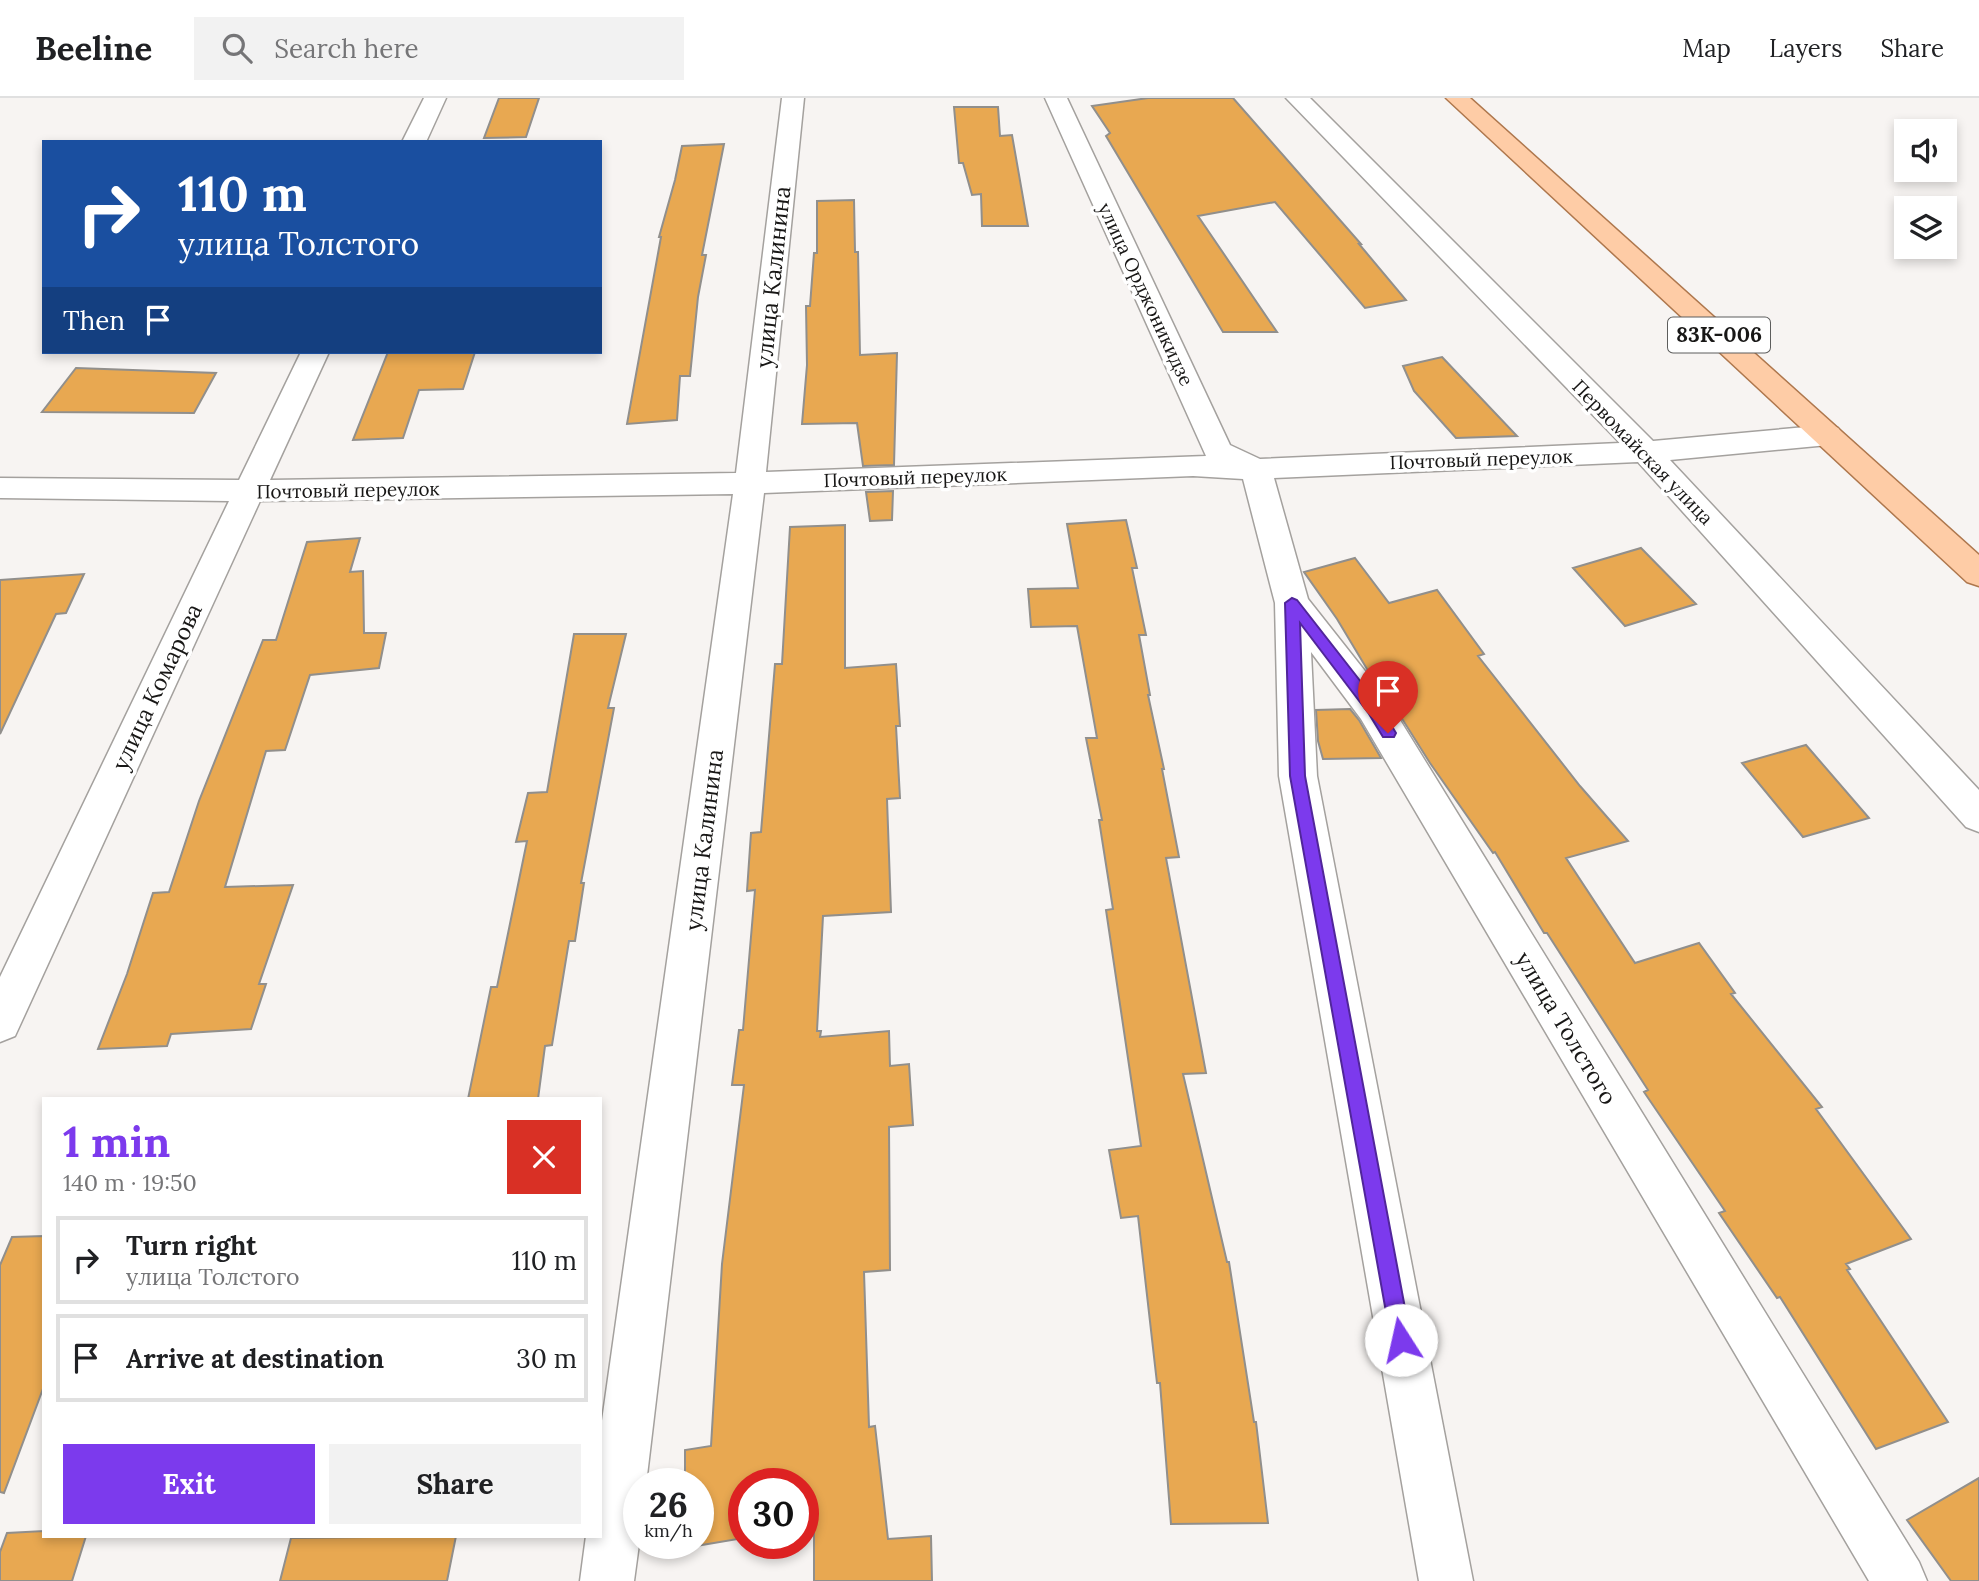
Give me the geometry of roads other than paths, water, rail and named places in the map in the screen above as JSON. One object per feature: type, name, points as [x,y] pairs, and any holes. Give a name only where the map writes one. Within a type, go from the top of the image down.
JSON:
[{"type":"main road","name":"83К-006","points":[[1457,98],[1979,574]]},
{"type":"street","points":[[415,140],[435,98]]},
{"type":"street","name":"улица Калинина","points":[[607,1581],[750,483],[793,98]]},
{"type":"street","name":"улица Орджоникидзе","points":[[1056,98],[1218,452],[1256,469]]},
{"type":"street","name":"Первомайская улица","points":[[1297,98],[1646,452],[1979,816]]},
{"type":"street","name":"улица Комарова","points":[[0,1022],[314,354]]},
{"type":"street","name":"Почтовый переулок","points":[[0,488],[249,491],[750,483],[1193,466],[1256,469],[1646,452],[1828,435]]},
{"type":"street","name":"улица Толстого","points":[[1256,469],[1292,603],[1374,709],[1900,1581]]},
{"type":"street","points":[[1292,603],[1298,776],[1446,1581]]}]
